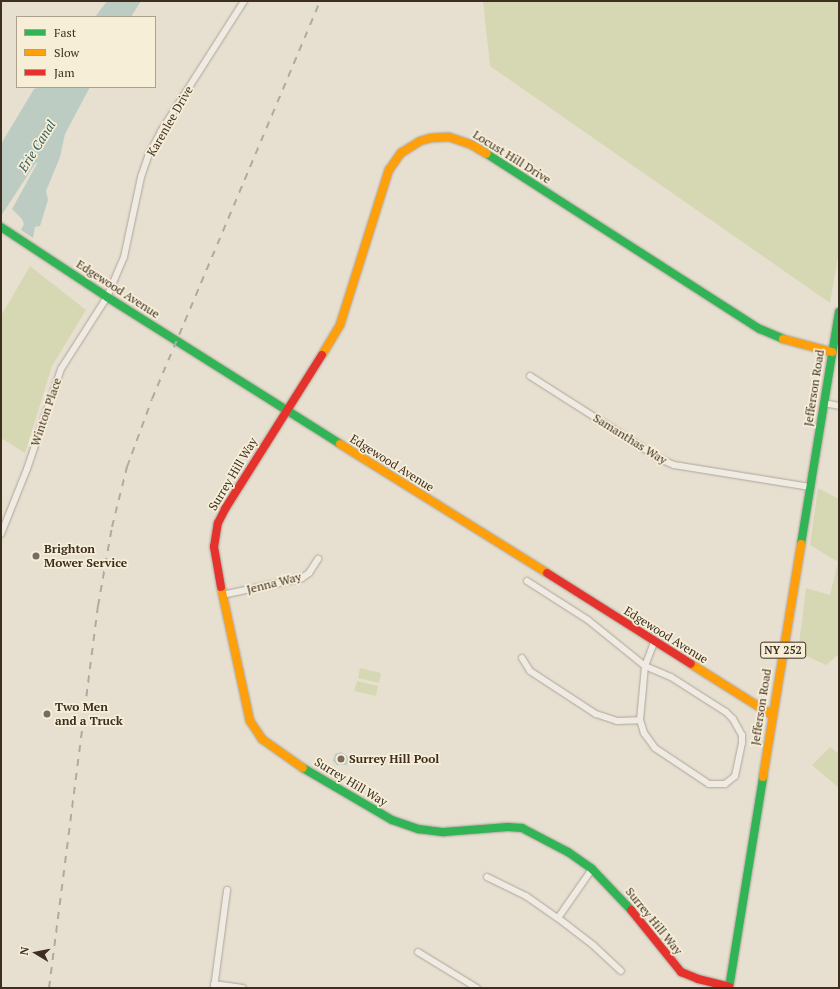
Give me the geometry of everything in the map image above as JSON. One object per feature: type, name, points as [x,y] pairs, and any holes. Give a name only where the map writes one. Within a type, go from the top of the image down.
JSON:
[{"type":"street","name":"Karenlee Drive","points":[[107,297],[124,257],[141,177],[154,143],[244,1]]},
{"type":"street","name":"Locust Hill Drive","points":[[287,410],[340,325],[389,170],[395,161],[410,146],[420,141],[440,137],[458,139],[472,145],[760,329],[788,341],[832,352]]},
{"type":"street","name":"Edgewood Avenue","points":[[1,227],[107,297],[654,643],[772,715]]},
{"type":"street","name":"Winton Place","points":[[1,534],[27,469],[61,369],[107,297]]},
{"type":"street","name":"Jefferson Road","points":[[729,988],[772,715],[839,312]]},
{"type":"street","name":"Samanthas Way","points":[[530,376],[662,460],[674,465],[810,487]]},
{"type":"street","points":[[824,403],[839,406]]},
{"type":"street","name":"Surrey Hill Way","points":[[287,410],[218,523],[214,547],[222,595],[246,706],[250,721],[262,739],[291,761],[392,820],[418,829],[444,832],[493,827],[522,828],[568,852],[592,869],[621,898],[681,972],[698,979],[729,988]]},
{"type":"street","name":"Jenna Way","points":[[222,595],[302,578],[309,573],[318,559]]},
{"type":"street","points":[[527,581],[588,620],[645,666],[671,677],[726,712],[733,719],[740,730],[742,739],[739,759],[733,779],[725,784],[709,784],[655,748],[644,733],[640,720],[645,666],[654,643]]},
{"type":"street","points":[[522,658],[530,671],[596,714],[617,721],[640,720]]},
{"type":"street","points":[[558,918],[592,869]]},
{"type":"street","points":[[487,877],[526,896],[558,918],[592,945],[621,971]]},
{"type":"street","points":[[227,890],[214,986],[243,988]]},
{"type":"street","points":[[418,952],[477,988]]},
{"type":"street","points":[[463,988],[465,980]]},
{"type":"green space","points":[[483,1],[839,1],[839,251],[830,303],[490,66]]},
{"type":"green space","points":[[30,266],[86,310],[52,366],[25,453],[1,438],[1,316]]},
{"type":"green space","points":[[818,488],[839,499],[839,654],[826,665],[798,652],[806,588],[830,595],[838,562],[810,545]]},
{"type":"green space","points":[[360,668],[381,673],[379,683],[358,678]]},
{"type":"green space","points":[[357,681],[378,686],[376,696],[354,691]]},
{"type":"green space","points":[[830,747],[839,754],[839,788],[812,765]]},
{"type":"water","points":[[107,1],[141,1],[132,16],[96,16]]},
{"type":"water","name":"Erie Canal","points":[[89,88],[65,134],[60,157],[46,191],[48,200],[40,226],[35,227],[33,238],[21,230],[24,224],[22,219],[12,209],[38,162],[35,164],[1,216],[1,144],[34,89]]},
{"type":"water","name":"Surrey Hill Pool","points":[[341,752],[349,757],[347,765],[337,765],[333,761],[335,754]]},
{"type":"railway","points":[[49,988],[98,606],[112,527],[127,467],[152,399],[320,1]]},
{"type":"traffic: fast","points":[[487,154],[760,329],[783,339]]},
{"type":"traffic: fast","points":[[1,227],[107,297],[340,444]]},
{"type":"traffic: fast","points":[[801,544],[839,312]]},
{"type":"traffic: fast","points":[[303,768],[392,820],[418,829],[444,832],[508,827],[522,828],[568,852],[592,869],[631,910]]},
{"type":"traffic: fast","points":[[729,988],[763,777]]},
{"type":"traffic: slow","points":[[322,355],[340,325],[389,170],[401,153],[420,141],[431,138],[449,137],[472,145],[487,154]]},
{"type":"traffic: slow","points":[[783,339],[832,352]]},
{"type":"traffic: slow","points":[[340,444],[547,573]]},
{"type":"traffic: slow","points":[[763,777],[801,544]]},
{"type":"traffic: slow","points":[[221,587],[250,721],[262,739],[303,768]]},
{"type":"traffic: slow","points":[[691,664],[772,715]]},
{"type":"traffic: jam","points":[[221,587],[214,547],[218,523],[225,509],[322,355]]},
{"type":"traffic: jam","points":[[547,573],[691,664]]},
{"type":"traffic: jam","points":[[631,910],[681,972],[698,979],[729,987]]},
{"type":"place","name":"Brighton Mower Service","points":[[36,556]]},
{"type":"place","name":"Two Men and a Truck","points":[[47,714]]},
{"type":"place","name":"Surrey Hill Pool","points":[[341,759]]}]
